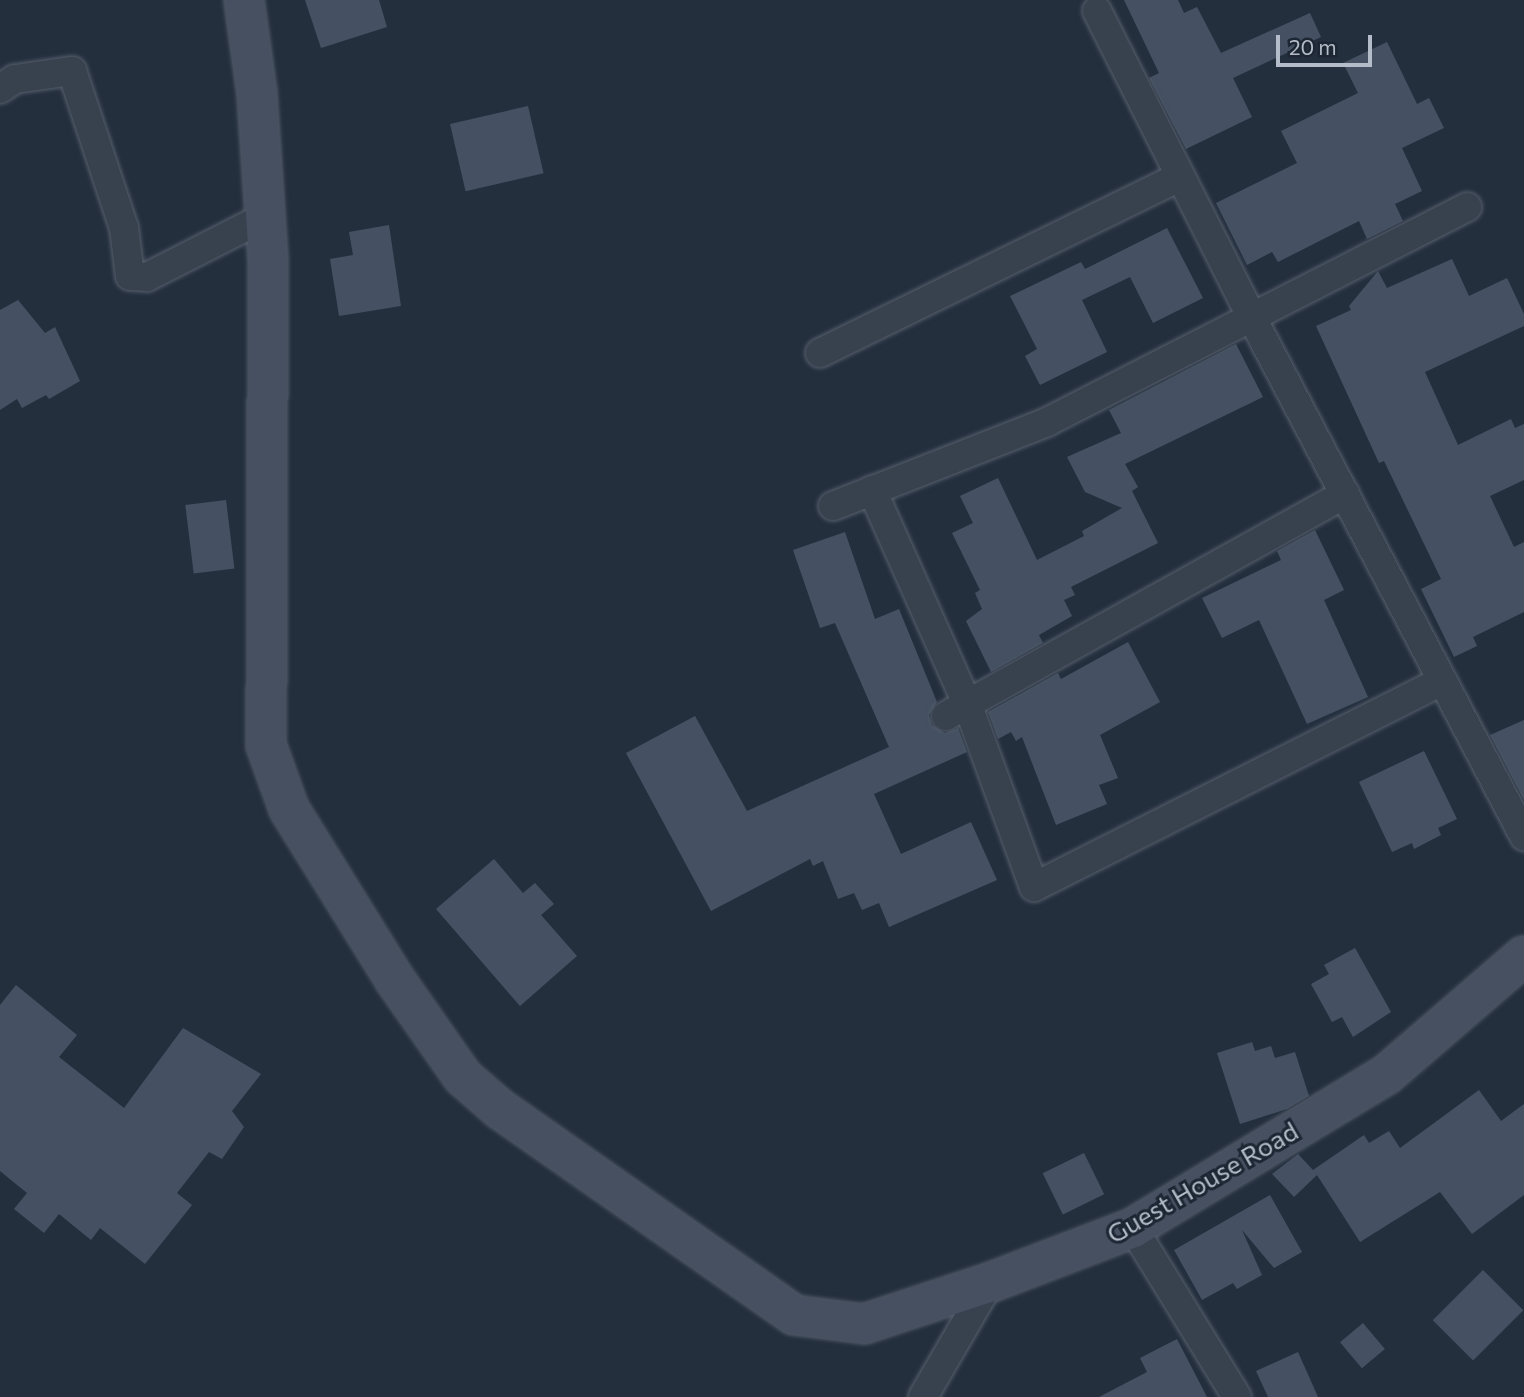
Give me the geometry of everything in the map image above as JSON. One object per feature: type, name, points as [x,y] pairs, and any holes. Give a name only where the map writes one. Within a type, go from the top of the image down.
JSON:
[{"type":"main road","points":[[244,0],[265,217]]},
{"type":"main road","name":"Guest House Road","points":[[265,217],[266,746],[289,809],[395,980],[463,1077],[500,1109],[794,1315],[864,1324],[989,1283],[1133,1228],[1386,1075],[1524,956]]},
{"type":"street","points":[[1097,11],[1179,177],[1524,836]]},
{"type":"street","points":[[0,89],[15,79],[72,71],[124,228],[130,276],[147,277],[265,217]]},
{"type":"street","points":[[820,353],[1179,177]]},
{"type":"street","points":[[832,506],[1047,422],[1250,314],[1466,207]]},
{"type":"street","points":[[872,490],[956,710],[1034,887],[1442,681]]},
{"type":"street","points":[[956,710],[1345,494]]},
{"type":"street","points":[[1133,1228],[1237,1397]]},
{"type":"street","points":[[923,1397],[989,1283]]},
{"type":"building","points":[[305,0],[379,0],[387,27],[321,48]]},
{"type":"building","points":[[1124,0],[1178,0],[1184,13],[1197,7],[1221,53],[1310,13],[1321,37],[1233,78],[1252,117],[1186,149],[1149,78],[1159,73]]},
{"type":"building","points":[[1387,42],[1417,104],[1429,98],[1444,128],[1402,148],[1422,191],[1395,204],[1403,221],[1367,239],[1359,221],[1278,262],[1272,252],[1247,265],[1216,203],[1297,163],[1281,131],[1358,93],[1343,63]]},
{"type":"building","points":[[528,106],[544,173],[466,191],[450,124]]},
{"type":"building","points":[[389,225],[401,306],[339,316],[330,259],[353,255],[349,232]]},
{"type":"building","points":[[1167,228],[1203,298],[1153,323],[1130,277],[1082,300],[1107,352],[1040,385],[1025,356],[1037,349],[1010,296],[1081,262],[1085,269]]},
{"type":"building","points":[[1452,259],[1469,296],[1507,278],[1524,314],[1524,326],[1425,372],[1458,445],[1511,419],[1515,428],[1524,424],[1524,480],[1490,496],[1514,547],[1524,542],[1524,612],[1473,637],[1477,646],[1454,657],[1421,589],[1441,579],[1384,461],[1379,463],[1316,326],[1351,310],[1349,306],[1378,271],[1387,288]]},
{"type":"building","points":[[18,300],[45,333],[55,327],[80,381],[49,399],[46,395],[22,408],[17,399],[0,410],[0,310]]},
{"type":"building","points":[[1236,344],[1263,397],[1125,464],[1138,487],[1132,491],[1158,543],[1071,587],[1075,595],[1064,600],[1072,616],[1039,635],[1043,643],[991,672],[966,621],[982,609],[975,593],[980,590],[952,533],[973,523],[960,496],[998,478],[1037,560],[1084,536],[1082,531],[1122,508],[1085,492],[1067,457],[1121,433],[1109,410]]},
{"type":"building","points":[[226,500],[234,568],[194,573],[185,505]]},
{"type":"building","points":[[1315,530],[1344,590],[1324,600],[1368,697],[1307,724],[1259,620],[1222,638],[1202,598],[1281,560],[1277,551]]},
{"type":"building","points":[[845,532],[875,619],[899,609],[937,702],[929,715],[932,725],[945,733],[958,728],[967,752],[874,794],[901,854],[971,822],[997,880],[889,927],[879,903],[862,910],[854,893],[838,899],[823,861],[813,866],[810,859],[711,911],[626,753],[695,716],[747,811],[889,747],[835,623],[820,628],[793,550]]},
{"type":"building","points":[[1128,642],[1160,702],[1100,735],[1118,778],[1099,785],[1107,804],[1056,825],[1022,737],[1016,741],[1011,732],[998,739],[988,712],[1058,673],[1061,679]]},
{"type":"building","points":[[1524,720],[1524,800],[1490,735]]},
{"type":"building","points":[[1424,751],[1457,819],[1438,828],[1441,835],[1414,849],[1412,843],[1392,852],[1359,782]]},
{"type":"building","points":[[494,859],[523,893],[535,883],[554,904],[541,915],[577,956],[520,1006],[436,909]]},
{"type":"building","points":[[1355,948],[1391,1012],[1353,1037],[1342,1017],[1332,1022],[1311,984],[1329,974],[1324,965]]},
{"type":"building","points":[[16,985],[77,1035],[59,1057],[124,1108],[183,1028],[261,1074],[232,1111],[244,1127],[222,1159],[209,1152],[177,1193],[192,1205],[145,1264],[100,1228],[91,1240],[59,1214],[44,1233],[14,1209],[27,1193],[0,1171],[0,1005]]},
{"type":"building","points":[[1252,1042],[1255,1051],[1271,1046],[1275,1058],[1295,1052],[1309,1096],[1287,1109],[1240,1124],[1217,1053]]},
{"type":"building","points":[[1479,1090],[1501,1121],[1524,1104],[1524,1195],[1472,1234],[1440,1192],[1360,1242],[1317,1175],[1294,1197],[1272,1174],[1298,1154],[1313,1170],[1364,1135],[1369,1143],[1389,1131],[1400,1148]]},
{"type":"building","points":[[1084,1153],[1104,1194],[1063,1215],[1043,1173]]},
{"type":"building","points":[[1270,1195],[1302,1252],[1274,1268],[1242,1230],[1262,1275],[1237,1289],[1233,1283],[1202,1300],[1174,1250]]},
{"type":"building","points":[[1483,1270],[1523,1310],[1473,1361],[1433,1320]]},
{"type":"building","points":[[1363,1323],[1385,1349],[1362,1368],[1340,1342]]},
{"type":"building","points":[[1177,1339],[1207,1397],[1099,1397],[1147,1372],[1140,1358]]},
{"type":"building","points":[[1298,1352],[1318,1397],[1268,1397],[1256,1371]]}]
